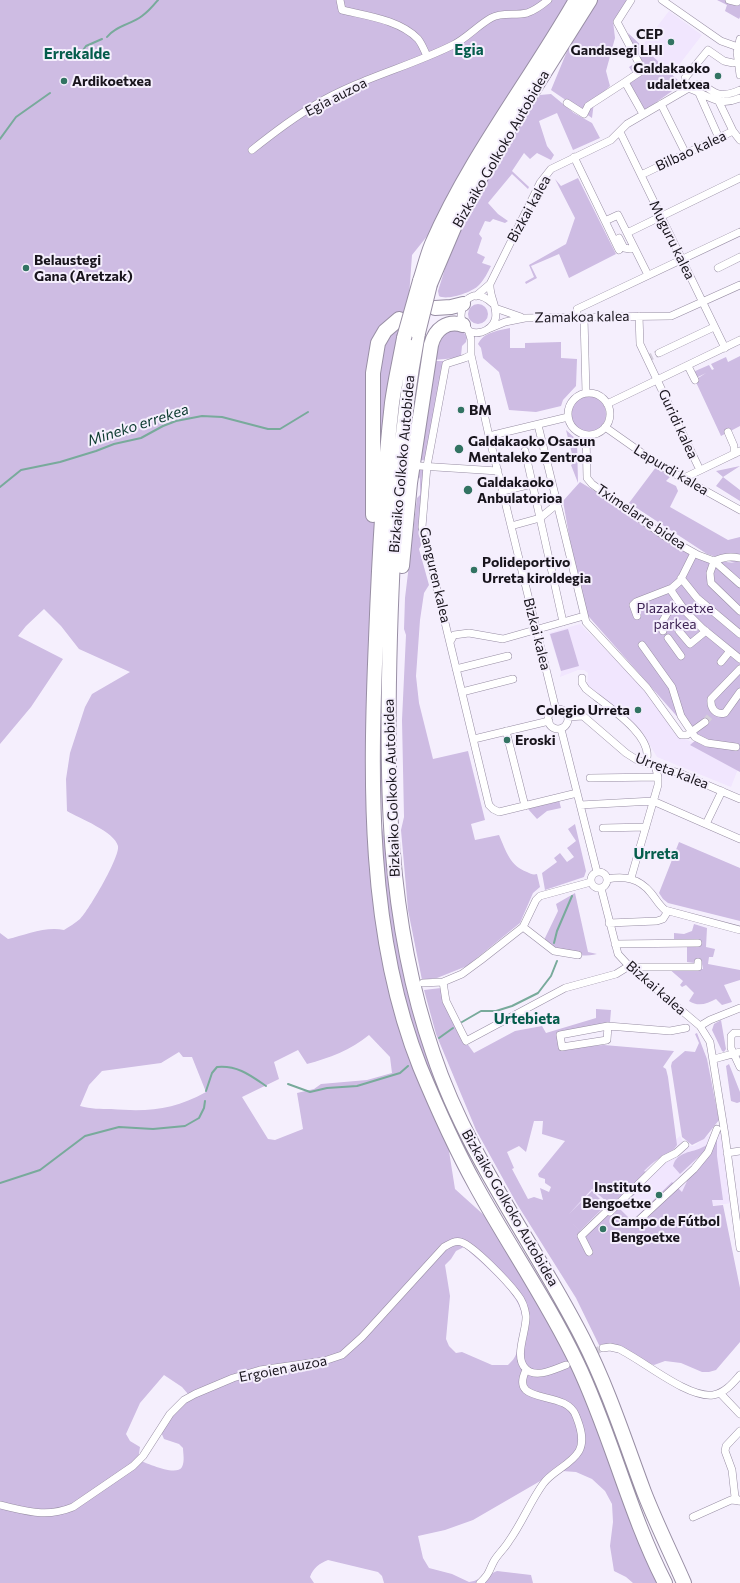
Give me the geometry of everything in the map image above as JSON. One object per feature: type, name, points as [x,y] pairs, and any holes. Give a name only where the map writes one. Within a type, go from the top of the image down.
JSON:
[{"type":"highway","name":"Bizkaiko Golkoko Autobidea","points":[[576,0],[486,143],[448,210],[432,245],[425,283],[423,307],[407,391],[398,489],[392,578],[388,690],[389,807],[396,892],[403,943],[421,1016],[434,1057],[458,1115],[489,1177],[548,1275],[585,1342],[614,1412],[646,1497],[684,1583]]},
{"type":"highway","name":"Bizkaiko Golkoko Autobidea","points":[[590,0],[512,124],[461,211],[425,283],[404,338],[393,401],[384,488],[378,573],[374,682],[374,801],[380,894],[387,947],[404,1022],[419,1064],[443,1121],[476,1186],[535,1284],[587,1383],[630,1501],[665,1583]]},
{"type":"highway","points":[[434,308],[451,307],[463,304]]},
{"type":"highway","points":[[374,682],[371,617],[374,482],[373,373],[378,343],[386,330],[399,319]]},
{"type":"highway","points":[[388,690],[397,641],[400,584],[410,483],[431,345],[437,331],[442,326],[453,323],[466,327]]},
{"type":"street","points":[[340,0],[342,10],[398,25],[410,32],[421,43],[427,56]]},
{"type":"street","name":"Egia auzoa","points":[[252,150],[315,105],[427,56],[445,50],[465,39],[474,30],[491,18],[501,14],[526,13],[538,9],[548,0]]},
{"type":"street","points":[[567,104],[584,114],[588,106],[640,72],[640,67],[617,22],[631,0]]},
{"type":"street","points":[[662,0],[721,41],[738,46]]},
{"type":"street","points":[[729,0],[739,3]]},
{"type":"street","points":[[740,39],[737,62],[740,75]]},
{"type":"street","points":[[733,63],[724,61],[708,50],[685,78],[687,86],[719,102],[732,102],[740,98]]},
{"type":"street","points":[[625,82],[643,114]]},
{"type":"street","name":"Bizkai kalea","points":[[556,710],[498,472],[471,355],[471,347],[460,311],[463,304],[470,298],[476,296],[490,284],[543,178],[551,170],[574,157],[611,140],[628,124],[687,86],[700,84],[723,96],[740,90]]},
{"type":"street","points":[[698,91],[719,138]]},
{"type":"street","name":"Bilbao kalea","points":[[641,175],[733,131],[719,102]]},
{"type":"street","points":[[661,104],[686,154]]},
{"type":"street","points":[[733,131],[740,140]]},
{"type":"street","name":"Muguru kalea","points":[[620,132],[725,348]]},
{"type":"street","points":[[574,157],[620,250]]},
{"type":"street","points":[[627,233],[740,178]]},
{"type":"street","points":[[605,221],[618,215],[648,275]]},
{"type":"street","points":[[576,317],[577,308],[740,232]]},
{"type":"street","points":[[619,238],[624,248],[630,249],[634,247]]},
{"type":"street","points":[[718,268],[740,257]]},
{"type":"street","points":[[471,347],[475,337],[480,332],[488,329],[495,320],[490,284]]},
{"type":"street","name":"Zamakoa kalea","points":[[488,329],[505,322],[525,318],[671,316],[740,285]]},
{"type":"street","points":[[476,296],[487,299],[494,305]]},
{"type":"street","name":"Zamakoa kalea","points":[[494,305],[506,313],[525,318]]},
{"type":"street","name":"Zamakoa kalea","points":[[639,316],[638,340],[657,381]]},
{"type":"street","points":[[584,317],[586,393]]},
{"type":"street","points":[[466,327],[480,332]]},
{"type":"street","points":[[659,353],[714,327]]},
{"type":"street","points":[[607,404],[740,340]]},
{"type":"street","name":"Ganguren kalea","points":[[471,355],[446,364],[424,466],[422,527],[456,669],[489,805],[499,812],[577,793]]},
{"type":"street","points":[[688,366],[695,380]]},
{"type":"street","name":"Guridi kalea","points":[[657,381],[698,466]]},
{"type":"street","points":[[586,393],[599,396],[607,404],[610,414],[605,427],[600,432],[586,435],[574,429],[568,418],[570,404],[574,399],[586,393]]},
{"type":"street","points":[[490,436],[568,418]]},
{"type":"street","points":[[538,425],[584,616],[588,626],[648,688],[677,732],[684,736],[691,733],[705,722]]},
{"type":"street","name":"Lapurdi kalea","points":[[605,427],[636,450],[740,510]]},
{"type":"street","points":[[684,478],[737,452],[728,432]]},
{"type":"street","name":"Tximelarre bidea","points":[[586,435],[587,478],[592,484],[646,524],[694,553],[714,561]]},
{"type":"street","points":[[525,451],[563,622]]},
{"type":"street","points":[[424,466],[498,472]]},
{"type":"street","points":[[503,491],[532,484]]},
{"type":"street","points":[[511,526],[540,518],[557,504]]},
{"type":"street","points":[[637,616],[633,605],[636,602],[672,588],[681,578],[694,553]]},
{"type":"street","points":[[714,561],[726,557],[740,559]]},
{"type":"street","points":[[714,561],[740,584]]},
{"type":"street","points":[[714,561],[710,572],[711,583],[740,611]]},
{"type":"street","points":[[681,578],[697,598],[740,634]]},
{"type":"street","points":[[672,588],[672,592],[681,605],[706,631],[740,659]]},
{"type":"street","points":[[663,631],[661,624],[668,612],[681,605]]},
{"type":"street","points":[[450,642],[454,635],[463,633],[503,639],[536,631],[584,616]]},
{"type":"street","points":[[679,631],[690,644],[706,631]]},
{"type":"street","points":[[668,638],[681,656]]},
{"type":"street","points":[[642,645],[672,688],[681,716],[691,733],[702,742],[736,747]]},
{"type":"street","points":[[720,662],[730,651]]},
{"type":"street","points":[[456,669],[508,656]]},
{"type":"street","points":[[740,669],[709,697],[713,713],[725,713],[740,692]]},
{"type":"street","points":[[582,678],[582,683],[586,689],[638,732],[648,752],[646,762]]},
{"type":"street","points":[[462,692],[513,679]]},
{"type":"street","points":[[556,710],[564,712],[568,717],[568,722],[561,728],[555,728],[549,721],[550,716],[556,710]]},
{"type":"street","name":"Urreta kalea","points":[[568,717],[582,716],[626,753],[637,760],[679,773],[740,799]]},
{"type":"street","points":[[474,740],[549,721]]},
{"type":"street","points":[[561,728],[597,872]]},
{"type":"street","points":[[506,731],[524,806]]},
{"type":"street","points":[[630,878],[653,801],[658,777],[654,765]]},
{"type":"street","points":[[590,778],[658,777]]},
{"type":"street","points":[[706,824],[722,791]]},
{"type":"street","points":[[580,805],[653,801],[740,839]]},
{"type":"street","points":[[603,828],[646,827]]},
{"type":"street","points":[[597,872],[602,872],[607,879],[607,884],[601,888],[593,887],[591,882],[592,875],[597,872]]},
{"type":"street","points":[[607,879],[630,878],[645,886],[660,906],[668,911],[740,930]]},
{"type":"street","points":[[423,983],[443,982],[462,974],[522,927],[536,900],[540,896],[591,882]]},
{"type":"street","name":"Bizkai kalea","points":[[601,888],[618,954],[630,967],[700,1026],[710,1042],[716,1058],[719,1084],[718,1088],[740,1245]]},
{"type":"street","points":[[609,923],[657,921],[663,919],[668,911]]},
{"type":"street","points":[[522,927],[554,951],[578,955]]},
{"type":"street","points":[[615,944],[698,942]]},
{"type":"street","points":[[443,982],[446,1001],[466,1041],[565,988],[616,974],[630,967],[698,967],[698,962]]},
{"type":"street","points":[[700,1026],[710,1020],[740,1008]]},
{"type":"street","points":[[608,1026],[607,1040],[562,1047],[560,1035],[608,1026],[670,1031],[686,1028]]},
{"type":"street","points":[[740,1033],[734,1033],[731,1036],[731,1048],[737,1053],[740,1067]]},
{"type":"street","points":[[716,1058],[737,1053]]},
{"type":"street","points":[[639,1220],[694,1169],[708,1152],[717,1130]]},
{"type":"street","points":[[590,1252],[581,1236],[608,1210],[610,1212],[685,1145]]},
{"type":"street","points":[[727,1153],[740,1152]]},
{"type":"street","name":"Ergoien auzoa","points":[[0,1505],[45,1514],[63,1511],[73,1507],[133,1466],[143,1456],[170,1414],[184,1400],[233,1378],[260,1370],[324,1361],[342,1355],[362,1337],[444,1247],[451,1243],[462,1242],[470,1247],[492,1267],[522,1301],[526,1315],[521,1353],[522,1361],[526,1370],[522,1379],[523,1386],[528,1393],[565,1402],[571,1407],[581,1428],[582,1443],[579,1451],[544,1483],[509,1542],[494,1561],[490,1574],[480,1583]]},
{"type":"street","points":[[603,1348],[610,1347],[629,1354],[684,1388],[709,1395],[720,1393],[734,1383],[740,1375]]},
{"type":"street","points":[[526,1370],[536,1373],[544,1373],[566,1365]]},
{"type":"street","points":[[720,1393],[740,1414]]},
{"type":"street","points":[[740,1431],[726,1446],[725,1451],[732,1470],[734,1492],[740,1501]]},
{"type":"street","points":[[693,1517],[731,1500],[740,1501]]},
{"type":"shaded area","name":"CEP Gandasegi LHI","points":[[669,11],[702,35],[672,74],[640,49]]},
{"type":"shaded area","name":"Colegio Urreta","points":[[580,624],[646,690],[673,731],[679,737],[698,744],[738,769],[731,787],[657,757],[641,730],[587,686],[588,673],[584,670],[578,670],[560,677],[561,672],[549,633]]},
{"type":"shaded area","name":"Instituto Bengoetxe","points":[[723,1124],[734,1203],[686,1208],[618,1244],[551,1229],[594,1187],[667,1148],[680,1136],[685,1145],[694,1146]]},
{"type":"green space","points":[[0,0],[575,0],[448,210],[412,255],[385,628],[381,823],[442,1107],[455,1189],[496,1226],[545,1300],[665,1583],[633,1583],[626,1577],[614,1571],[610,1546],[613,1522],[612,1504],[605,1491],[592,1479],[576,1472],[562,1471],[542,1480],[473,1520],[445,1530],[418,1536],[423,1558],[429,1568],[452,1574],[469,1582],[497,1571],[531,1575],[533,1583],[384,1583],[382,1576],[378,1572],[328,1560],[320,1564],[313,1571],[310,1577],[314,1583],[0,1583],[0,933],[8,939],[43,930],[64,930],[80,919],[84,914],[97,895],[109,872],[118,846],[115,841],[104,831],[67,811],[66,779],[70,753],[85,707],[92,694],[130,672],[79,649],[61,626],[44,609],[18,636],[63,659],[31,707],[0,744]],"holes":[[[369,1035],[390,1057],[392,1073],[367,1080],[321,1084],[314,1089],[297,1093],[303,1129],[275,1140],[268,1139],[242,1097],[279,1079],[274,1062],[298,1050],[307,1064],[340,1053]],[[179,1052],[183,1057],[192,1057],[206,1092],[183,1103],[149,1110],[100,1109],[80,1106],[89,1085],[102,1071],[161,1063]],[[464,1247],[497,1277],[518,1303],[522,1315],[521,1330],[516,1354],[508,1365],[492,1365],[462,1352],[456,1353],[449,1346],[446,1339],[450,1296],[445,1265],[456,1251]],[[164,1375],[182,1387],[188,1394],[161,1432],[164,1439],[179,1444],[183,1448],[184,1457],[182,1467],[179,1470],[168,1470],[138,1460],[140,1447],[130,1441],[126,1434],[140,1403]]]},
{"type":"green space","points":[[597,0],[628,0],[613,21],[615,38],[606,71],[610,86],[594,102],[592,118],[551,90],[570,44]]},
{"type":"green space","points":[[717,0],[740,0],[739,19],[725,11],[727,5]]},
{"type":"green space","points":[[628,33],[682,84],[644,111],[629,82],[633,73],[629,67],[637,62]]},
{"type":"green space","points":[[551,94],[574,113],[592,123],[600,138],[573,150],[557,113],[539,121],[547,146],[554,155],[551,160],[537,153],[530,159],[524,153],[512,171],[529,187],[528,189],[512,174],[488,203],[498,214],[508,221],[505,223],[493,219],[490,222],[485,221],[479,234],[482,238],[477,253],[485,257],[482,263],[491,266],[486,276],[476,288],[466,293],[454,297],[439,296],[438,291],[454,240],[501,153],[540,95]]},
{"type":"green space","points":[[578,178],[616,254],[569,278],[559,254],[531,266],[537,278],[526,284],[525,282],[534,277],[529,265],[566,244],[575,218],[555,179],[561,186]]},
{"type":"green space","points":[[478,304],[485,307],[488,314],[485,321],[478,324],[471,321],[468,314],[471,307]]},
{"type":"green space","points":[[510,328],[510,348],[525,348],[525,343],[561,342],[561,358],[577,359],[576,386],[563,400],[561,406],[536,412],[509,410],[499,372],[483,358],[481,348],[478,344],[487,334]]},
{"type":"green space","points":[[445,331],[463,331],[467,337],[466,342],[462,346],[461,356],[457,358],[433,360],[434,351]]},
{"type":"green space","points":[[740,356],[740,426],[721,436],[695,380],[706,373],[696,378],[693,372],[709,365],[712,370],[714,369],[711,364],[726,357],[728,362]]},
{"type":"green space","points":[[432,361],[445,361],[431,461],[420,460]]},
{"type":"green space","points":[[592,396],[601,401],[605,407],[605,421],[601,427],[592,432],[584,432],[575,427],[571,421],[570,410],[575,401],[581,397]]},
{"type":"green space","points":[[566,430],[577,440],[578,483],[571,465],[574,463],[575,458],[572,454]]},
{"type":"green space","points":[[420,466],[427,466],[425,538],[419,549],[429,585],[424,593],[420,620],[416,676],[419,703],[433,759],[468,751],[485,820],[471,824],[475,840],[499,835],[506,852],[516,866],[532,874],[537,874],[540,887],[533,893],[520,923],[467,966],[437,978],[422,980],[408,910],[401,830],[404,817],[402,720],[406,635],[404,629],[405,598],[417,498],[420,495],[420,479],[417,473]]},
{"type":"green space","points":[[740,466],[723,477],[716,471]]},
{"type":"green space","name":"Plazakoetxe parkea","points":[[656,467],[670,477],[666,481],[676,486],[678,491],[670,507],[728,540],[740,537],[740,772],[690,745],[697,739],[582,609],[563,501],[580,482],[709,560],[735,563],[707,554],[629,503]]},
{"type":"green space","points":[[723,477],[740,490],[740,501],[716,486]]},
{"type":"green space","points":[[568,629],[579,666],[561,671],[550,634]]},
{"type":"green space","points":[[559,800],[561,808],[547,811],[537,819],[528,809],[532,806]]},
{"type":"green space","points":[[575,824],[586,871],[584,877],[545,890],[542,873],[557,862],[554,858],[560,853],[567,862],[574,857],[567,848],[576,841],[568,829]]},
{"type":"green space","points":[[679,842],[740,868],[740,921],[668,903],[663,899],[659,893]]},
{"type":"green space","points":[[575,893],[588,952],[597,954],[584,956],[577,955],[558,951],[546,946],[545,938],[558,911],[556,904]]},
{"type":"green space","points":[[694,924],[707,928],[706,947],[715,949],[713,957],[709,957],[708,964],[740,970],[740,980],[724,985],[732,1002],[722,1005],[716,999],[702,1004],[692,1003],[689,1001],[694,993],[686,985],[682,987],[680,985],[683,981],[668,968],[703,969],[702,964],[687,962],[687,946],[692,946],[693,939],[674,939],[674,933],[684,934],[692,931]]},
{"type":"green space","points":[[441,988],[466,1042],[474,1053],[515,1031],[542,1026],[546,1033],[596,1018],[596,1009],[611,1010],[610,1022],[557,1034],[559,1048],[604,1045],[674,1051],[663,1067],[666,1069],[668,1077],[677,1145],[672,1152],[648,1167],[644,1171],[648,1173],[613,1207],[592,1189],[569,1214],[592,1191],[606,1205],[580,1231],[581,1232],[607,1206],[615,1214],[616,1209],[638,1188],[638,1191],[620,1209],[632,1221],[672,1182],[682,1192],[688,1179],[710,1155],[717,1137],[717,1156],[723,1200],[712,1200],[713,1206],[723,1205],[740,1288],[740,1342],[716,1370],[702,1372],[681,1363],[665,1361],[654,1365],[599,1345],[576,1298],[517,1204],[476,1130],[436,1034],[424,990]],"holes":[[[534,1121],[543,1121],[542,1134],[565,1141],[538,1174],[539,1177],[545,1179],[545,1183],[551,1187],[549,1192],[540,1188],[543,1200],[534,1197],[528,1199],[512,1169],[514,1168],[507,1152],[519,1146],[526,1152]]]},
{"type":"green space","points":[[721,1020],[726,1049],[724,1052],[722,1051],[712,1030],[714,1024]]},
{"type":"green space","points":[[697,1033],[707,1059],[719,1120],[704,1139],[692,1145],[682,1137],[671,1066],[672,1062],[685,1051],[695,1052],[699,1043],[695,1034]]},
{"type":"green space","points":[[729,1064],[740,1092],[740,1102],[737,1103],[731,1101],[726,1066]]},
{"type":"green space","points":[[711,1141],[706,1150],[680,1174],[673,1166],[675,1161],[681,1155],[704,1147]]},
{"type":"waterway","points":[[107,37],[114,30],[142,16],[158,0]]},
{"type":"waterway","points":[[78,57],[86,46],[102,39]]},
{"type":"waterway","points":[[0,139],[16,117],[50,93]]},
{"type":"waterway","name":"Mineko errekea","points":[[0,487],[21,470],[60,462],[114,444],[141,438],[176,421],[202,416],[222,417],[268,429],[280,429],[308,412]]},
{"type":"waterway","points":[[554,943],[557,931],[572,896]]},
{"type":"waterway","points":[[462,1022],[481,1011],[496,1011],[512,1006],[538,993],[551,976],[557,961]]},
{"type":"waterway","points":[[439,1038],[453,1028]]},
{"type":"waterway","points":[[288,1084],[310,1092],[327,1088],[357,1086],[400,1073],[408,1066]]},
{"type":"waterway","points":[[206,1091],[212,1073],[217,1067],[237,1069],[266,1086]]},
{"type":"waterway","points":[[0,1183],[40,1170],[85,1136],[119,1127],[153,1129],[185,1126],[199,1118],[204,1108],[205,1101]]},
{"type":"tunnel","points":[[646,359],[659,353]]},
{"type":"tunnel","points":[[705,722],[711,715]]},
{"type":"tunnel","points":[[574,1361],[603,1348]]},
{"type":"place","name":"CEP Gandasegi LHI","points":[[671,42]]},
{"type":"place","name":"Galdakaoko udaletxea","points":[[718,76]]},
{"type":"place","name":"Ardikoetxea","points":[[64,81]]},
{"type":"place","name":"Belaustegi Gana (Aretzak)","points":[[26,268]]},
{"type":"place","name":"BM","points":[[461,410]]},
{"type":"place","name":"Galdakaoko Osasun Mentaleko Zentroa","points":[[459,449]]},
{"type":"place","name":"Galdakaoko Anbulatorioa","points":[[468,490]]},
{"type":"place","name":"Polideportivo Urreta kiroldegia","points":[[474,570]]},
{"type":"place","name":"Colegio Urreta","points":[[638,710]]},
{"type":"place","name":"Eroski","points":[[507,740]]},
{"type":"place","name":"Instituto Bengoetxe","points":[[659,1195]]},
{"type":"place","name":"Campo de Fútbol Bengoetxe","points":[[603,1229]]},
{"type":"district","name":"Egia","points":[[469,50]]},
{"type":"district","name":"Errekalde","points":[[77,54]]},
{"type":"district","name":"Urreta","points":[[656,854]]},
{"type":"district","name":"Urtebieta","points":[[527,1019]]}]
